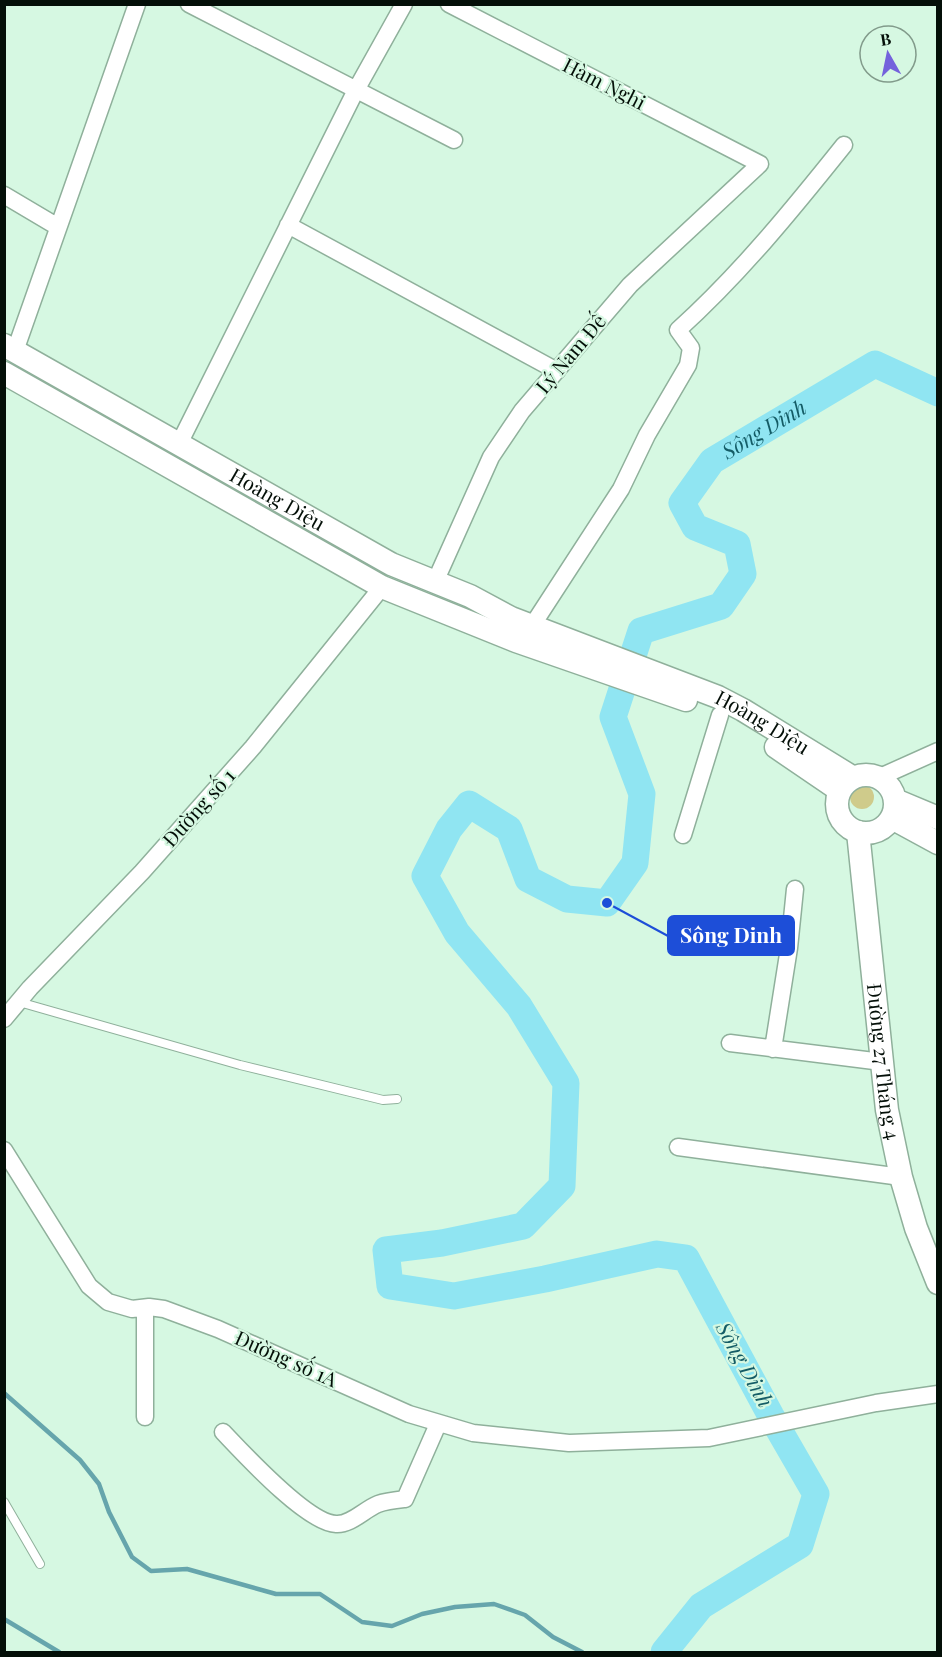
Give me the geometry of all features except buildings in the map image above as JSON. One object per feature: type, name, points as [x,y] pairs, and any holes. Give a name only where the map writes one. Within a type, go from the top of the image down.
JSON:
[{"type":"main road","name":"Hoàng Diệu","points":[[10,348],[391,564],[470,596],[511,618],[532,626],[554,644]]},
{"type":"main road","name":"Hoàng Diệu","points":[[4,373],[382,587],[462,621],[554,644]]},
{"type":"main road","points":[[148,454],[169,439]]},
{"type":"main road","points":[[554,644],[665,684]]},
{"type":"main road","name":"Hoàng Diệu","points":[[665,684],[846,784]]},
{"type":"main road","name":"Hoàng Diệu","points":[[665,684],[718,697],[743,710],[846,784]]},
{"type":"main road","points":[[861,774],[880,777],[893,791],[894,809],[885,826],[877,831],[858,832],[850,829],[839,816],[836,799],[846,784],[861,774]]},
{"type":"main road","points":[[894,809],[938,818]]},
{"type":"main road","points":[[894,809],[938,843]]},
{"type":"main road","name":"Đường 27 Tháng 4","points":[[858,832],[886,1110],[901,1177],[916,1228],[938,1283]]},
{"type":"street","points":[[10,348],[58,227],[137,4]]},
{"type":"street","points":[[189,4],[454,140]]},
{"type":"street","points":[[169,439],[288,225],[356,90],[404,4]]},
{"type":"street","name":"Hàm Nghi","points":[[449,4],[760,164]]},
{"type":"street","points":[[532,626],[621,489],[647,435],[688,365],[691,348],[678,330],[716,296],[756,252],[844,145]]},
{"type":"street","name":"Lý Nam Đế","points":[[435,582],[491,457],[522,411],[630,285],[760,164]]},
{"type":"street","points":[[4,195],[58,227]]},
{"type":"street","points":[[288,225],[557,371]]},
{"type":"street","name":"Đường số 1","points":[[4,1019],[142,872],[253,747],[382,587]]},
{"type":"street","points":[[683,835],[720,714]]},
{"type":"street","points":[[880,777],[938,752]]},
{"type":"street","points":[[773,1049],[789,948],[795,889]]},
{"type":"street","points":[[730,1042],[882,1062]]},
{"type":"street","points":[[678,1147],[901,1177]]},
{"type":"street","name":"Đường số 1A","points":[[4,1150],[89,1286],[108,1302],[132,1309],[164,1309],[218,1329],[410,1414],[438,1424],[473,1433],[569,1443],[710,1438],[876,1403],[938,1394]]},
{"type":"street","points":[[145,1308],[145,1417]]},
{"type":"street","points":[[223,1432],[271,1482],[321,1520],[337,1524],[352,1519],[378,1504],[405,1499],[438,1424]]},
{"type":"lane","points":[[19,1002],[240,1065],[383,1100],[397,1099]]},
{"type":"lane","points":[[4,1503],[40,1564]]},
{"type":"shaded area","points":[[862,785],[870,789],[874,797],[870,805],[862,809],[854,805],[850,797],[854,789]]},
{"type":"waterway","name":"Sông Dinh","points":[[664,1652],[701,1606],[800,1545],[816,1494],[686,1258],[657,1254],[454,1296],[390,1286],[386,1250],[442,1243],[523,1226],[562,1186],[566,1083],[519,1006],[457,933],[425,876],[449,829],[469,804],[509,829],[528,879],[567,899],[607,903],[635,863],[642,794],[613,717],[641,631],[721,606],[743,574],[737,544],[695,527],[682,503],[712,461],[875,364],[938,393]]},
{"type":"waterway","points":[[4,1393],[80,1460],[99,1484],[109,1512],[132,1557],[151,1571],[187,1569],[276,1594],[320,1594],[362,1622],[392,1626],[422,1614],[455,1607],[494,1604],[525,1615],[553,1637],[582,1652]]},
{"type":"waterway","points":[[4,1619],[59,1652]]},
{"type":"place","name":"Sông Dinh","points":[[607,903]]}]
